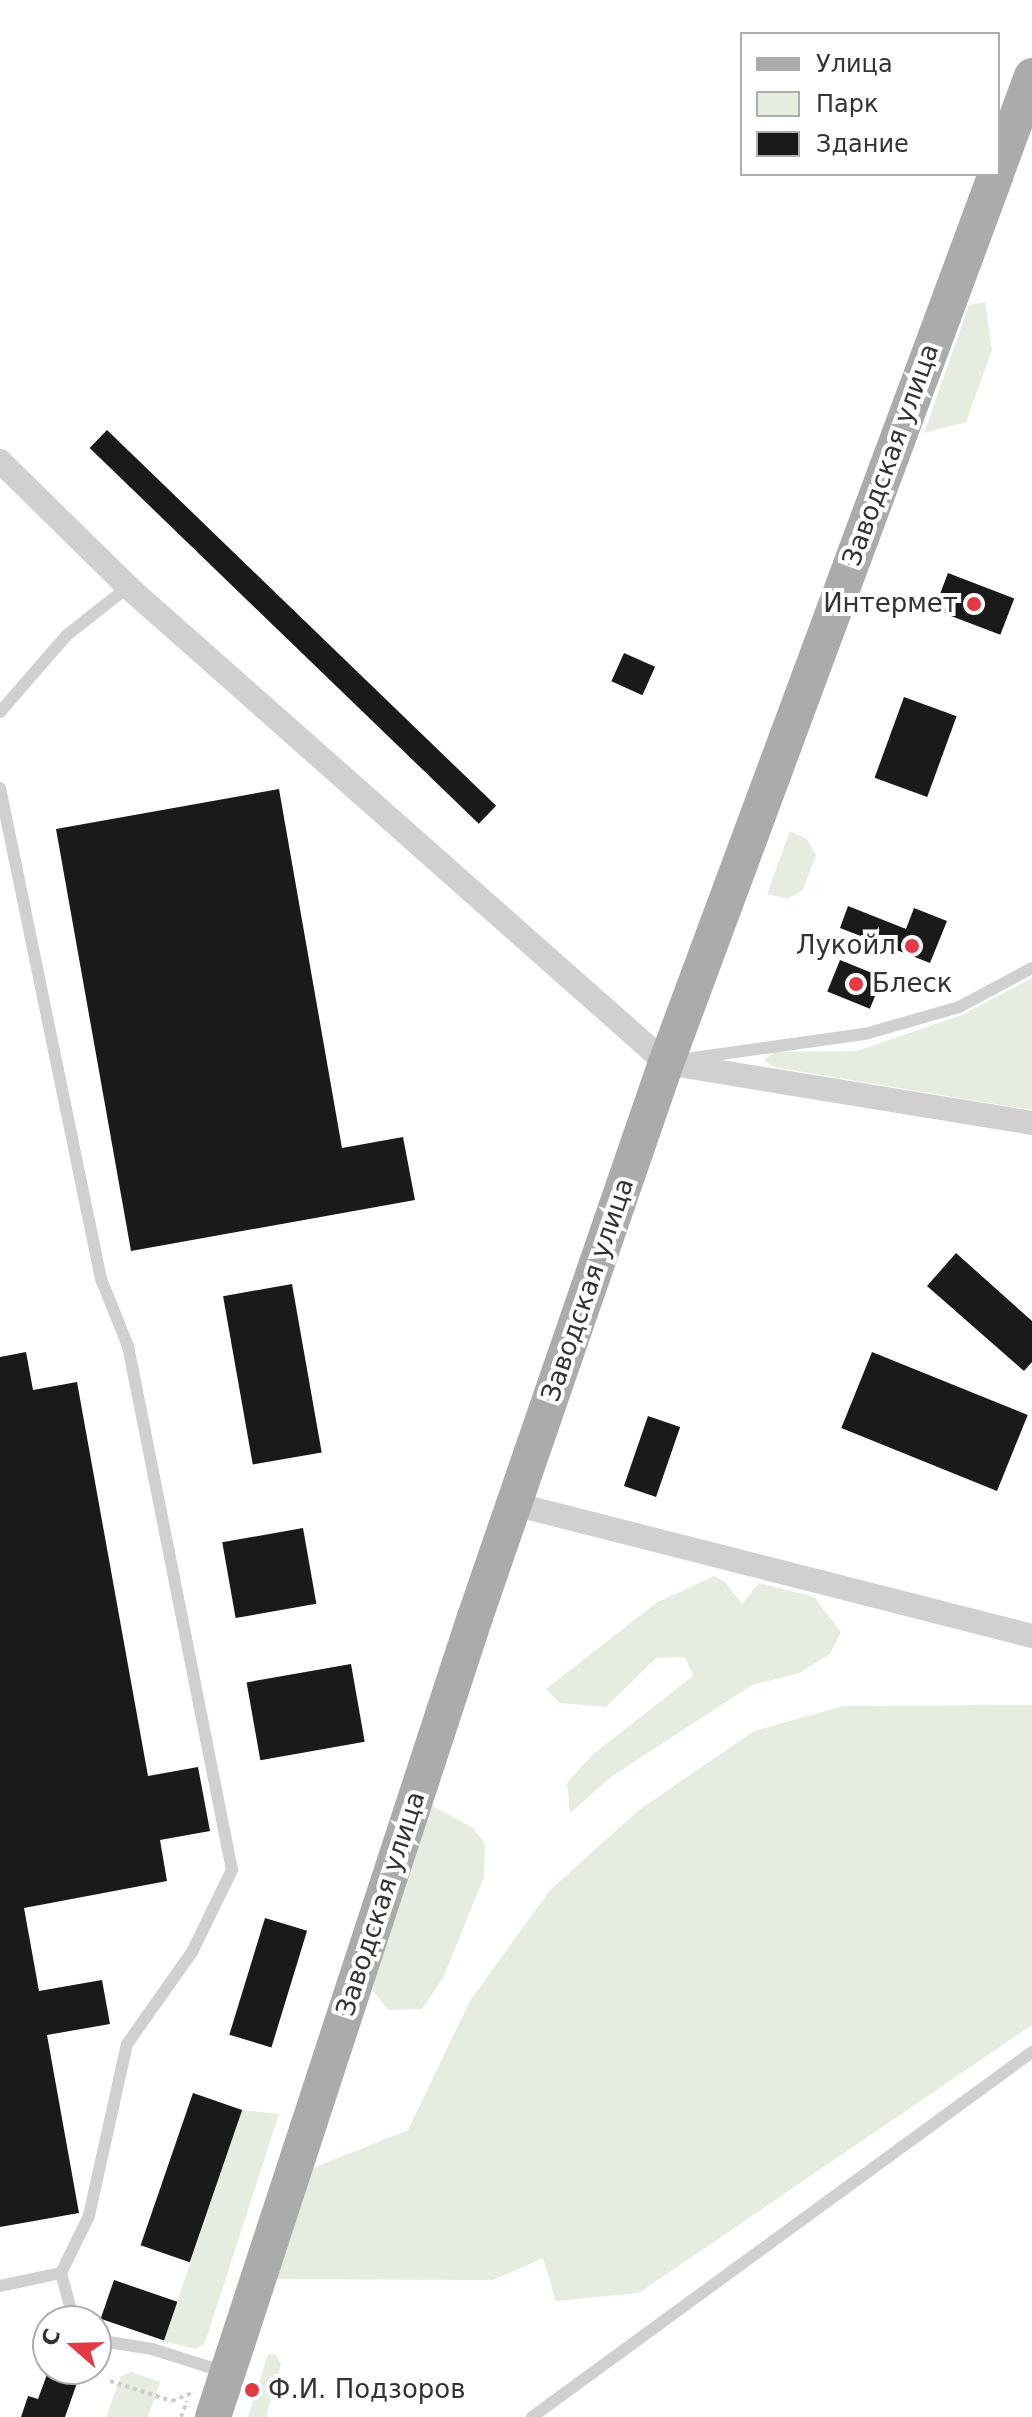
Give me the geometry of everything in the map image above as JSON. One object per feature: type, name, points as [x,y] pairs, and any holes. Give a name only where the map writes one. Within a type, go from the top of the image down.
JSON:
[{"type":"main road","points":[[1000,163],[1032,76]]},
{"type":"main road","name":"Заводская улица","points":[[209,2394],[666,1063],[995,176]]},
{"type":"street","points":[[0,461],[128,587],[666,1063],[1032,1123]]},
{"type":"street","points":[[514,1504],[1032,1636]]},
{"type":"lane","points":[[0,712],[67,635],[128,587]]},
{"type":"lane","points":[[0,788],[101,1279],[128,1346],[232,1870],[192,1952],[127,2044],[89,2216],[61,2273],[70,2305]]},
{"type":"lane","points":[[666,1063],[865,1034],[959,1007],[1032,968]]},
{"type":"lane","points":[[532,2417],[1032,2052]]},
{"type":"lane","points":[[0,2286],[61,2273]]},
{"type":"lane","points":[[112,2343],[152,2349],[209,2394]]},
{"type":"path","points":[[112,2382],[172,2401],[209,2394]]},
{"type":"path","points":[[181,2417],[209,2394]]},
{"type":"green space","points":[[985,302],[992,350],[966,422],[924,433],[969,305]]},
{"type":"green space","points":[[790,831],[807,839],[816,855],[803,890],[787,899],[767,894]]},
{"type":"green space","points":[[1032,978],[1032,1110],[773,1067],[764,1060],[775,1052],[857,1051],[962,1015]]},
{"type":"green space","points":[[714,1576],[725,1582],[742,1604],[759,1583],[814,1597],[841,1632],[830,1654],[799,1673],[752,1685],[611,1777],[570,1813],[567,1783],[592,1755],[693,1676],[685,1657],[656,1658],[606,1707],[560,1703],[546,1689],[656,1603]]},
{"type":"green space","points":[[1032,1705],[1032,2025],[639,2293],[556,2301],[543,2258],[493,2280],[276,2279],[313,2168],[408,2130],[470,2001],[550,1890],[639,1810],[754,1731],[844,1706]]},
{"type":"green space","points":[[429,1804],[473,1828],[485,1844],[484,1877],[443,1978],[422,2009],[388,2010],[373,1991],[376,1967]]},
{"type":"green space","points":[[242,2110],[279,2114],[205,2343],[195,2349],[164,2341]]},
{"type":"green space","points":[[268,2354],[276,2355],[281,2364],[266,2417],[248,2417]]},
{"type":"green space","points":[[131,2372],[160,2382],[148,2417],[106,2417],[121,2376]]},
{"type":"building","points":[[107,430],[496,806],[479,824],[90,448]]},
{"type":"building","name":"Интермет","points":[[948,573],[1014,598],[1000,635],[934,609]]},
{"type":"building","points":[[624,653],[655,667],[642,695],[611,681]]},
{"type":"building","points":[[904,697],[957,716],[927,797],[875,778]]},
{"type":"building","points":[[279,789],[342,1148],[403,1137],[415,1200],[131,1251],[56,829]]},
{"type":"building","name":"Лукойл","points":[[848,906],[906,929],[914,908],[947,921],[930,963],[840,928]]},
{"type":"building","name":"Блеск","points":[[840,960],[883,977],[870,1009],[827,992]]},
{"type":"building","points":[[956,1253],[1032,1321],[1032,1362],[1024,1371],[927,1286]]},
{"type":"building","points":[[292,1284],[322,1452],[253,1465],[223,1296]]},
{"type":"building","points":[[26,1352],[33,1390],[77,1382],[148,1776],[198,1767],[210,1831],[160,1840],[167,1881],[24,1908],[39,1991],[102,1980],[110,2024],[47,2035],[79,2213],[0,2227],[0,1357]]},
{"type":"building","points":[[872,1352],[1028,1415],[997,1491],[841,1428]]},
{"type":"building","points":[[648,1416],[680,1427],[656,1497],[624,1486]]},
{"type":"building","points":[[303,1528],[316,1604],[236,1618],[222,1542]]},
{"type":"building","points":[[351,1664],[365,1742],[260,1760],[247,1682]]},
{"type":"building","points":[[265,1918],[307,1931],[271,2048],[229,2035]]},
{"type":"building","points":[[193,2093],[242,2110],[190,2262],[141,2245]]},
{"type":"building","points":[[114,2280],[177,2302],[164,2341],[112,2323],[112,2305],[105,2305]]},
{"type":"building","points":[[43,2385],[76,2385],[65,2417],[21,2417],[28,2396],[38,2399]]},
{"type":"place","name":"Интермет","points":[[974,604]]},
{"type":"place","name":"Лукойл","points":[[912,946]]},
{"type":"place","name":"Блеск","points":[[856,984]]},
{"type":"place","name":"Ф.И. Подзоров","points":[[252,2390]]}]
